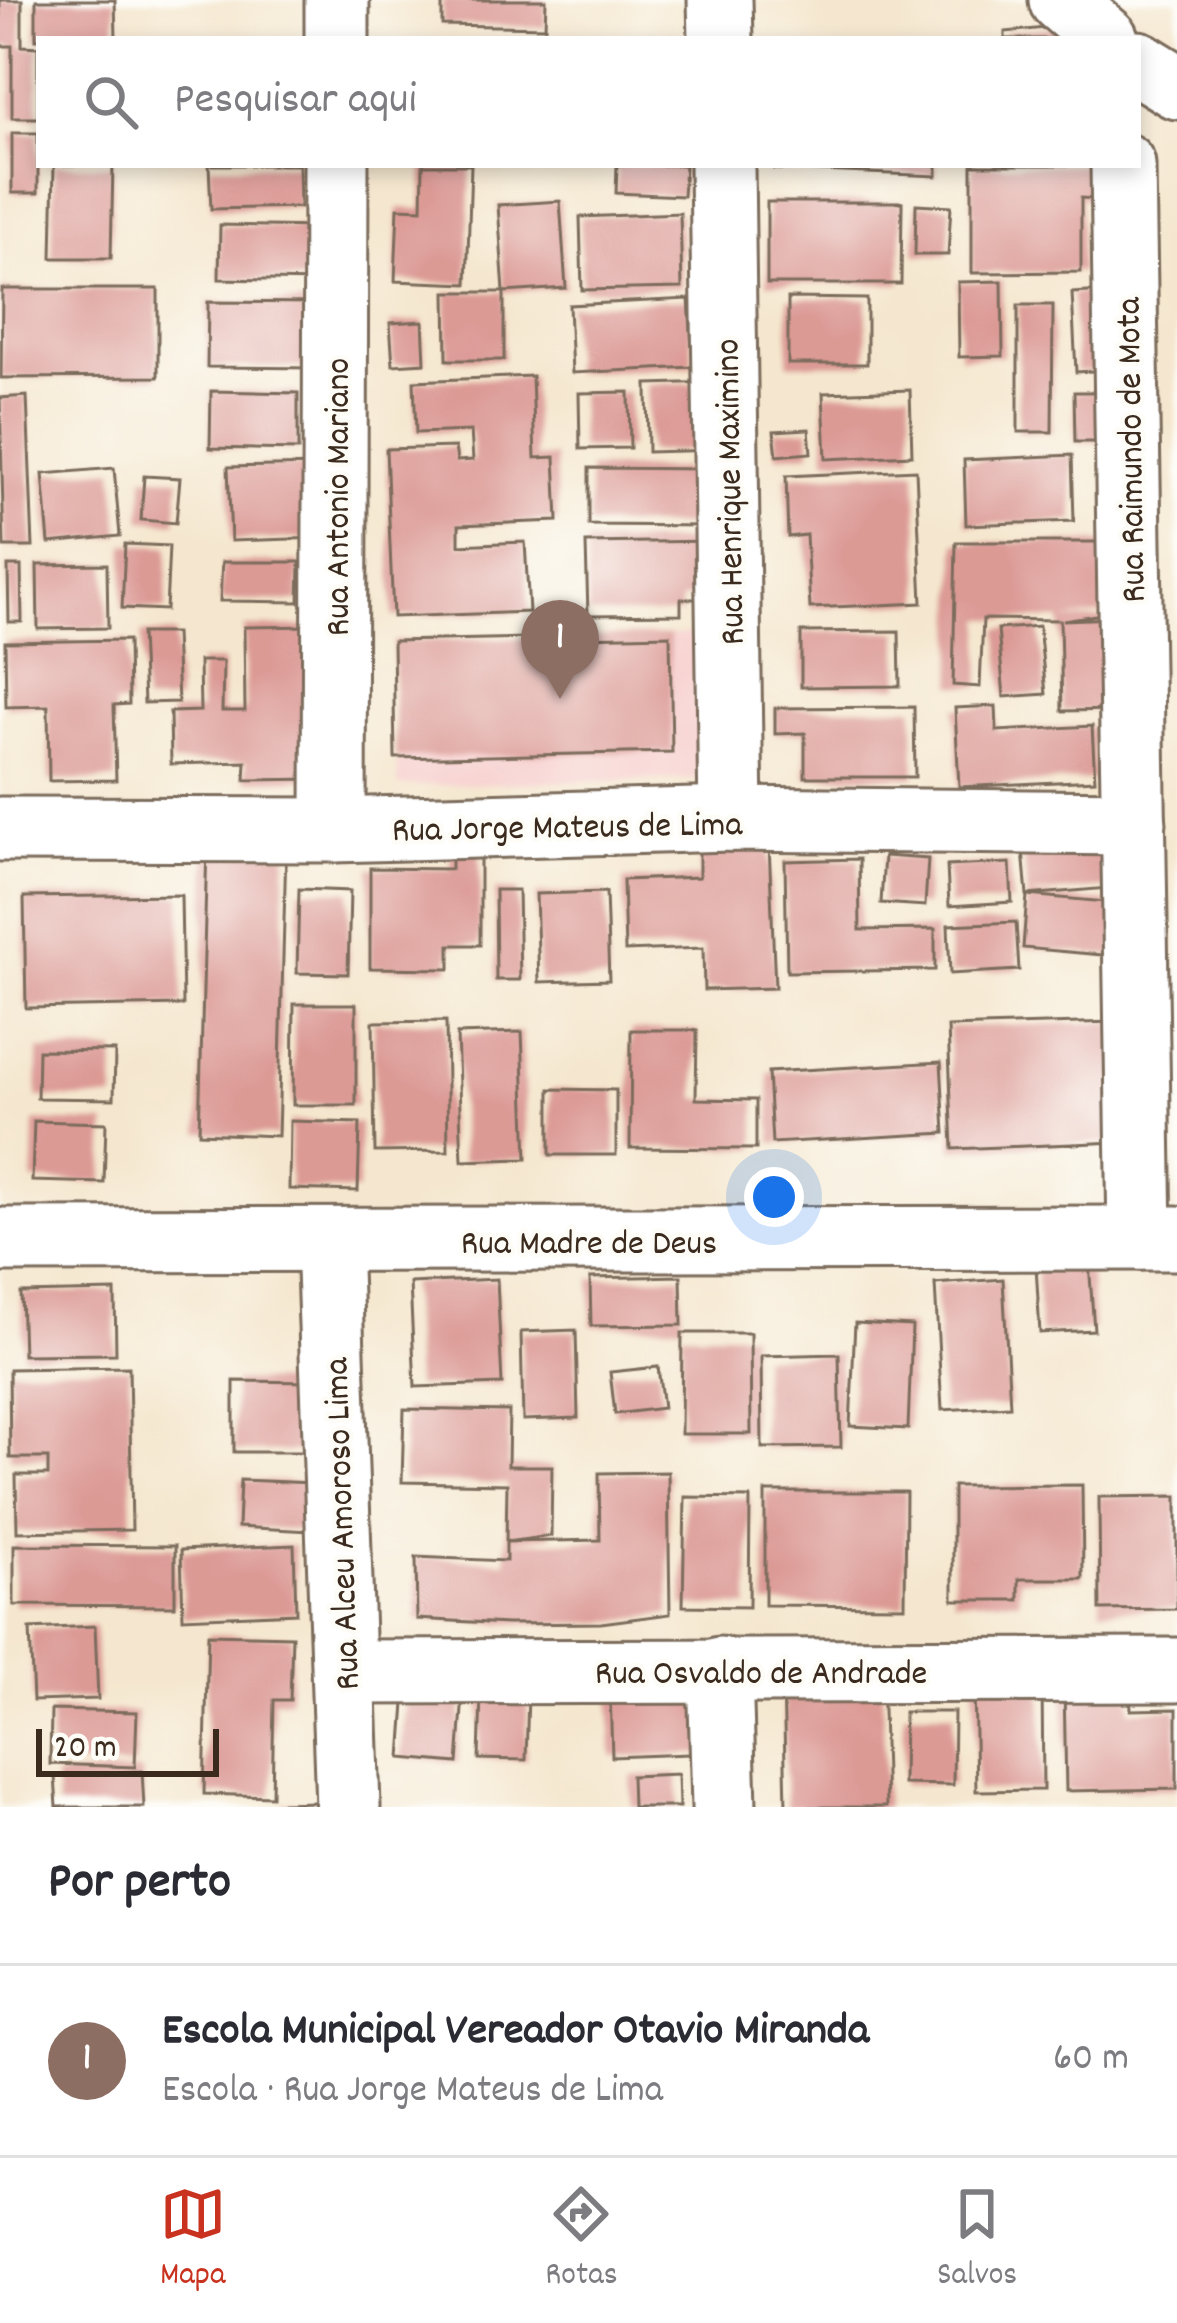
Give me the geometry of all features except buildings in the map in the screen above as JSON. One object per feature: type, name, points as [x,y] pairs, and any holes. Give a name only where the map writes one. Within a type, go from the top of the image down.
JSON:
[{"type":"street","points":[[337,0],[337,36]]},
{"type":"street","points":[[720,0],[721,36]]},
{"type":"street","points":[[1061,0],[1103,36]]},
{"type":"street","points":[[1141,65],[1177,87]]},
{"type":"street","name":"Rua Antonio Mariano","points":[[334,830],[337,168]]},
{"type":"street","name":"Rua Henrique Maximino","points":[[722,168],[731,819]]},
{"type":"street","name":"Rua Raimundo de Mota","points":[[1123,168],[1134,823],[1158,1238]]},
{"type":"street","name":"Rua Jorge Mateus de Lima","points":[[0,829],[334,830],[731,819],[1134,823]]},
{"type":"street","name":"Rua Madre de Deus","points":[[0,1240],[1158,1238]]},
{"type":"street","name":"Rua Alceu Amoroso Lima","points":[[328,1240],[348,1807]]},
{"type":"street","points":[[720,1670],[724,1807]]},
{"type":"street","name":"Rua Osvaldo de Andrade","points":[[344,1672],[1177,1670]]},
{"type":"shaded area","points":[[724,634],[726,778],[398,786],[393,641]]},
{"type":"place","name":"Escola Municipal Vereador Otavio Miranda","points":[[560,699]]}]
